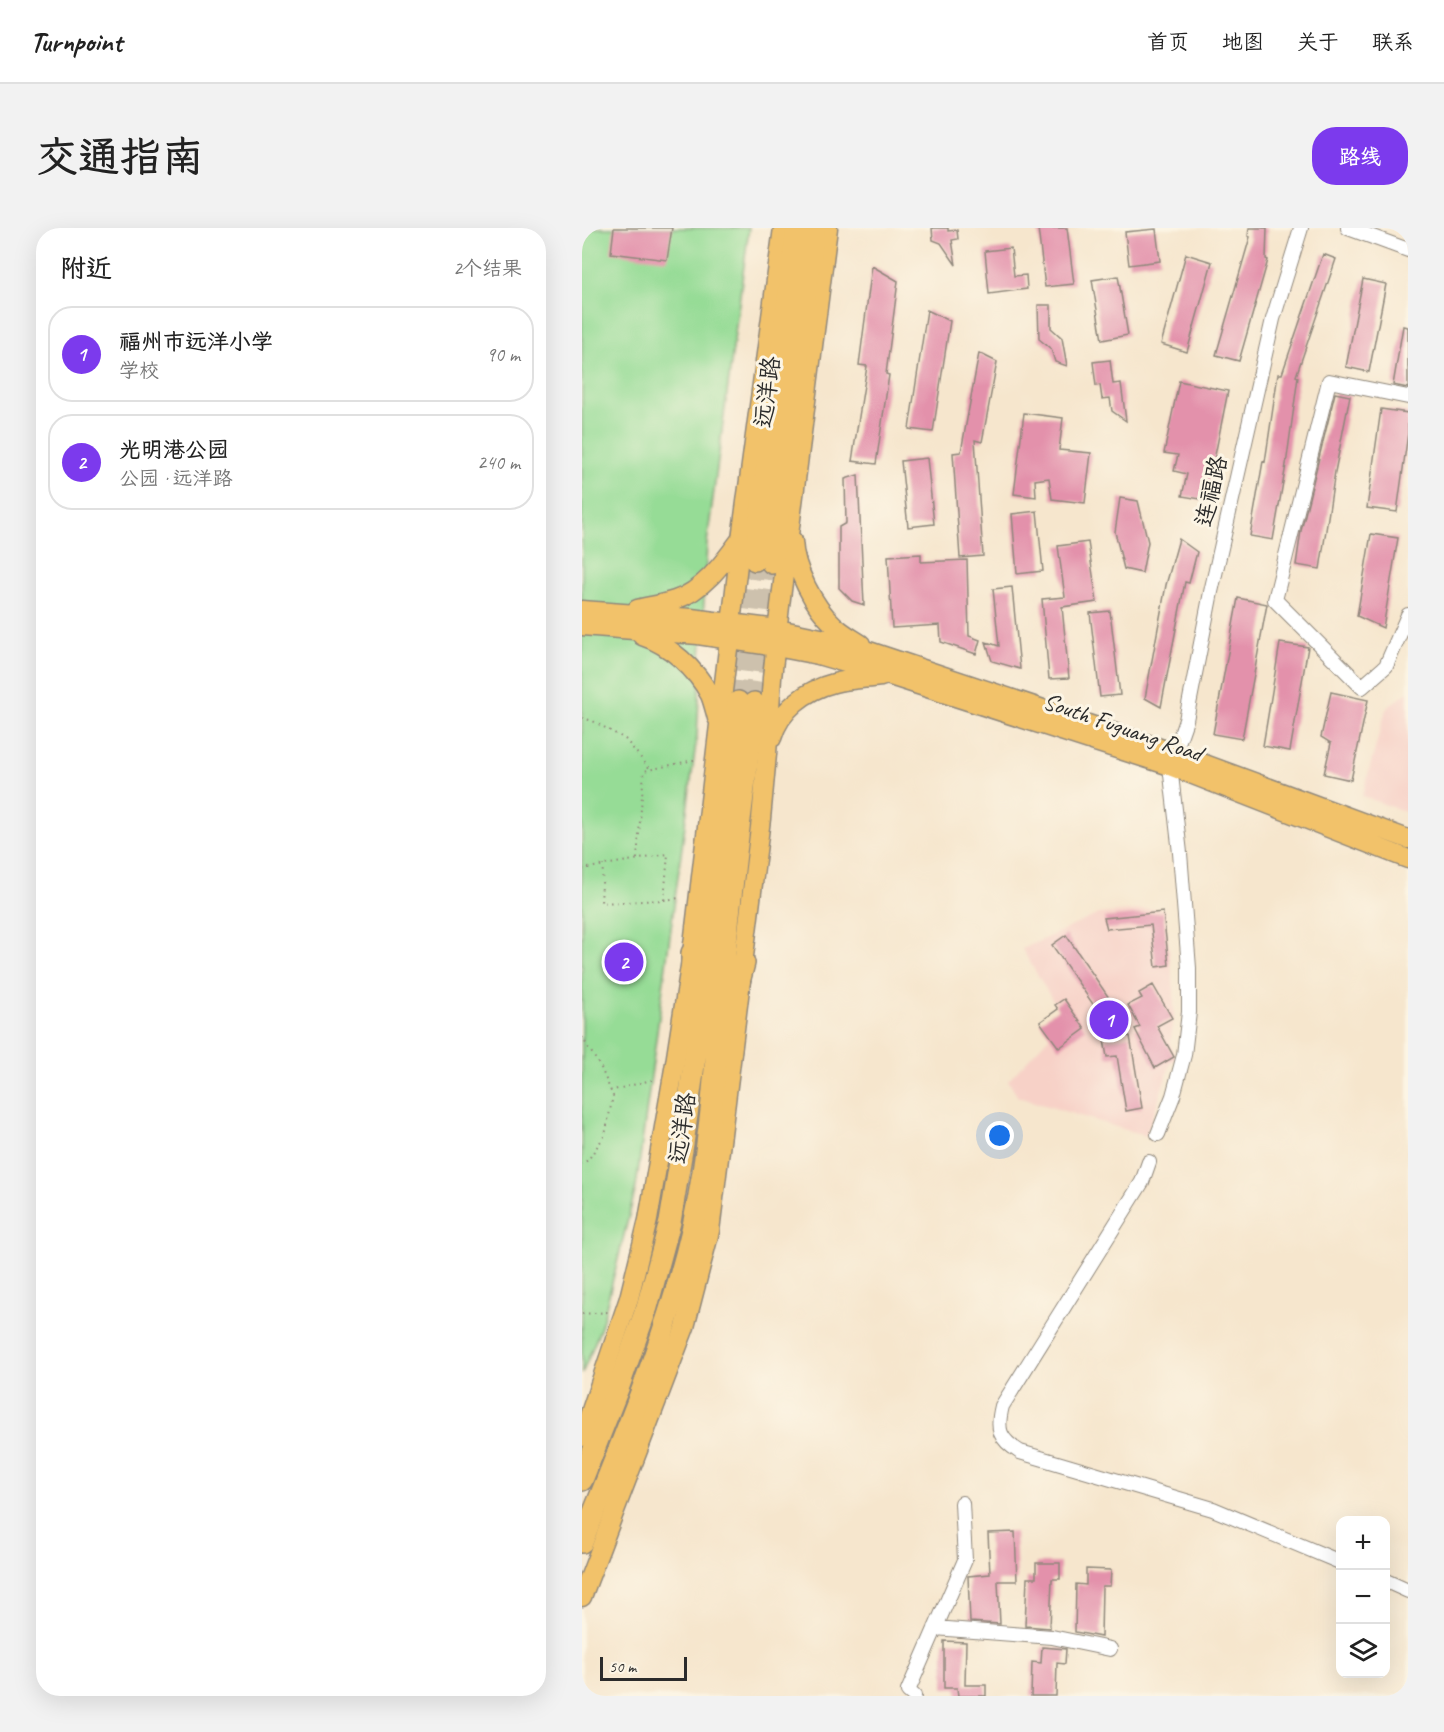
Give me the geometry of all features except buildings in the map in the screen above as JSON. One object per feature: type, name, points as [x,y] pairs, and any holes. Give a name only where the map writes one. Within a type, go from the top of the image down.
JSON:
[{"type":"highway","name":"远洋路","points":[[797,228],[763,562],[814,228]]},
{"type":"highway","name":"远洋路","points":[[582,1480],[643,1319],[670,1222],[746,702],[716,1071],[693,1226],[668,1314],[640,1395],[582,1542]]},
{"type":"highway","points":[[692,953],[693,1069]]},
{"type":"highway","points":[[716,1071],[744,963]]},
{"type":"main road","points":[[582,1437],[628,1298],[648,1220],[692,953],[741,539],[783,228]]},
{"type":"main road","points":[[582,1597],[685,1327],[710,1231],[744,963],[777,638],[828,228]]},
{"type":"main road","points":[[792,524],[793,549],[807,590],[834,626],[872,652]]},
{"type":"main road","points":[[582,626],[621,620],[677,600],[720,567],[741,539]]},
{"type":"main road","points":[[582,610],[621,620],[691,626],[820,646]]},
{"type":"main road","points":[[621,620],[658,640],[694,672],[710,696],[719,725]]},
{"type":"main road","name":"South Fuguang Road","points":[[820,646],[872,652],[1173,760],[1408,839]]},
{"type":"main road","name":"South Fuguang Road","points":[[820,646],[890,676],[1173,760],[1408,859]]},
{"type":"main road","points":[[767,754],[774,731],[786,712],[805,694],[834,683],[890,676]]},
{"type":"street","name":"连福路","points":[[1173,760],[1186,720],[1211,592],[1273,319],[1301,228]]},
{"type":"street","points":[[1348,228],[1408,250]]},
{"type":"street","points":[[1408,397],[1329,381],[1275,600],[1362,687],[1386,666],[1408,615]]},
{"type":"street","points":[[1158,1134],[1173,1096],[1184,1055],[1189,1012],[1189,968],[1173,760]]},
{"type":"street","points":[[1149,1162],[1142,1182],[1002,1406],[998,1421],[1000,1435],[1020,1452],[1213,1509],[1336,1561]]},
{"type":"street","points":[[914,1696],[908,1691],[965,1560],[962,1503]]},
{"type":"street","points":[[1390,1583],[1408,1591]]},
{"type":"street","points":[[935,1628],[1052,1637],[1110,1649]]},
{"type":"path","points":[[582,718],[593,721],[625,739],[651,770]]},
{"type":"path","points":[[637,859],[644,771],[698,759]]},
{"type":"path","points":[[582,869],[668,854],[664,900]]},
{"type":"path","points":[[603,865],[601,903],[680,898]]},
{"type":"path","points":[[582,1037],[601,1068],[613,1096],[605,1135],[588,1160],[582,1164]]},
{"type":"path","points":[[610,1091],[655,1080]]},
{"type":"path","points":[[582,1314],[609,1312]]},
{"type":"shaded area","points":[[1408,692],[1408,813],[1362,796],[1386,709]]},
{"type":"shaded area","points":[[1164,908],[1174,990],[1174,1017],[1170,1045],[1177,1059],[1171,1062],[1146,1136],[1018,1097],[1008,1081],[1050,1036],[1040,1022],[1058,1009],[1022,949],[1099,914]]},
{"type":"green space","points":[[582,228],[749,228],[707,543],[697,736],[636,1187],[601,1327],[582,1374]]},
{"type":"tunnel","points":[[738,702],[755,560]]},
{"type":"tunnel","points":[[754,703],[772,563]]},
{"type":"place","name":"光明港公园","points":[[624,962]]},
{"type":"place","name":"福州市远洋小学","points":[[1109,1020]]}]
